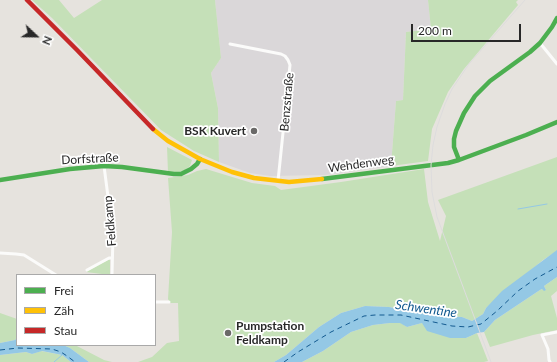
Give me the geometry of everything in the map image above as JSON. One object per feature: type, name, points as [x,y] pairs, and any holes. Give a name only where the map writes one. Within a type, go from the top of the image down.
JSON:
[{"type":"main road","name":"Wehdenweg","points":[[27,0],[156,132],[168,141],[200,159],[232,172],[254,178],[290,182],[317,180],[439,164],[459,160],[557,122]]},
{"type":"main road","points":[[459,160],[454,147],[456,131],[474,96],[490,81],[526,56],[540,43],[557,18]]},
{"type":"main road","name":"Dorfstraße","points":[[0,180],[70,169],[104,166],[181,174],[191,169],[200,159]]},
{"type":"street","points":[[540,43],[557,64]]},
{"type":"street","name":"Benzstraße","points":[[230,44],[280,54],[285,56],[290,65],[278,181]]},
{"type":"street","name":"Feldkamp","points":[[104,166],[113,235],[112,274]]},
{"type":"street","points":[[0,253],[24,255],[54,274]]},
{"type":"street","points":[[87,270],[109,258],[112,258]]},
{"type":"street","points":[[156,302],[169,302]]},
{"type":"street","points":[[550,362],[548,349],[542,335],[557,332]]},
{"type":"shaded area","points":[[215,0],[428,0],[431,29],[406,32],[403,100],[396,101],[391,166],[325,175],[270,176],[250,173],[219,162],[218,108],[211,73],[221,58]]},
{"type":"green space","points":[[32,0],[59,0],[74,18],[102,0],[215,0],[221,58],[211,73],[218,108],[219,162],[194,151],[161,130],[52,18]]},
{"type":"green space","points":[[428,0],[518,0],[516,2],[518,5],[464,69],[448,92],[432,129],[428,161],[391,166],[396,101],[403,100],[406,32],[431,29]]},
{"type":"green space","points":[[167,147],[192,160],[190,166],[180,172],[168,172]]},
{"type":"green space","points":[[557,157],[557,251],[543,260],[486,308],[483,314],[472,321],[462,317],[431,315],[389,307],[365,306],[341,313],[319,327],[286,355],[274,362],[138,362],[152,357],[167,343],[179,341],[178,303],[170,303],[168,299],[172,232],[168,178],[188,175],[206,169],[252,183],[275,186],[281,190],[424,169],[428,202],[440,241],[446,216],[438,200]]},
{"type":"green space","points":[[108,260],[110,260],[110,274],[86,272]]},
{"type":"green space","points":[[557,277],[557,291],[551,296],[557,318],[557,330],[490,347],[484,332],[495,320],[540,290],[546,290],[544,286]]},
{"type":"green space","points":[[0,313],[16,319],[16,339],[0,343]]},
{"type":"green space","points":[[401,323],[407,327],[422,323],[466,338],[477,333],[488,361],[302,362],[323,351],[351,332],[373,325]]},
{"type":"green space","points":[[65,346],[77,346],[104,360],[112,362],[89,362]]},
{"type":"green space","points":[[41,351],[62,355],[71,362],[0,362],[0,355],[26,352],[32,354]]},
{"type":"water","points":[[557,250],[557,277],[544,286],[546,290],[540,290],[495,320],[484,332],[477,333],[466,338],[450,338],[427,331],[422,323],[407,327],[400,323],[373,325],[351,332],[323,351],[302,362],[274,362],[286,355],[319,327],[341,313],[365,306],[389,307],[431,315],[462,317],[472,321],[483,314],[486,308],[502,291]]},
{"type":"water","points":[[16,339],[16,346],[65,346],[89,362],[71,362],[62,355],[42,351],[32,354],[26,352],[0,355],[0,343]]},
{"type":"waterway","points":[[518,209],[547,204]]},
{"type":"waterway","points":[[54,362],[62,355],[61,354]]},
{"type":"ferry route","points":[[284,362],[331,332],[364,316],[401,315],[452,326],[468,327],[481,324],[518,291],[535,279],[557,267]]},
{"type":"ferry route","points":[[0,350],[18,348],[52,349],[61,352],[75,362]]},
{"type":"railway","points":[[491,362],[437,217],[432,192],[431,165],[437,127],[452,89],[469,64],[525,0]]},
{"type":"traffic: fast","points":[[459,160],[454,147],[454,139],[464,113],[475,96],[490,81],[540,43],[557,18]]},
{"type":"traffic: fast","points":[[322,179],[448,163],[526,135],[557,122]]},
{"type":"traffic: fast","points":[[0,180],[70,169],[104,166],[181,174],[191,169],[200,159]]},
{"type":"traffic: slow","points":[[153,129],[168,141],[200,159],[232,172],[254,178],[289,182],[322,179]]},
{"type":"traffic: jam","points":[[27,0],[153,129]]},
{"type":"place","name":"BSK Kuvert","points":[[254,131]]},
{"type":"place","name":"Pumpstation Feldkamp","points":[[228,333]]},
{"type":"water label","name":"Schwentine","points":[[426,309]]}]
